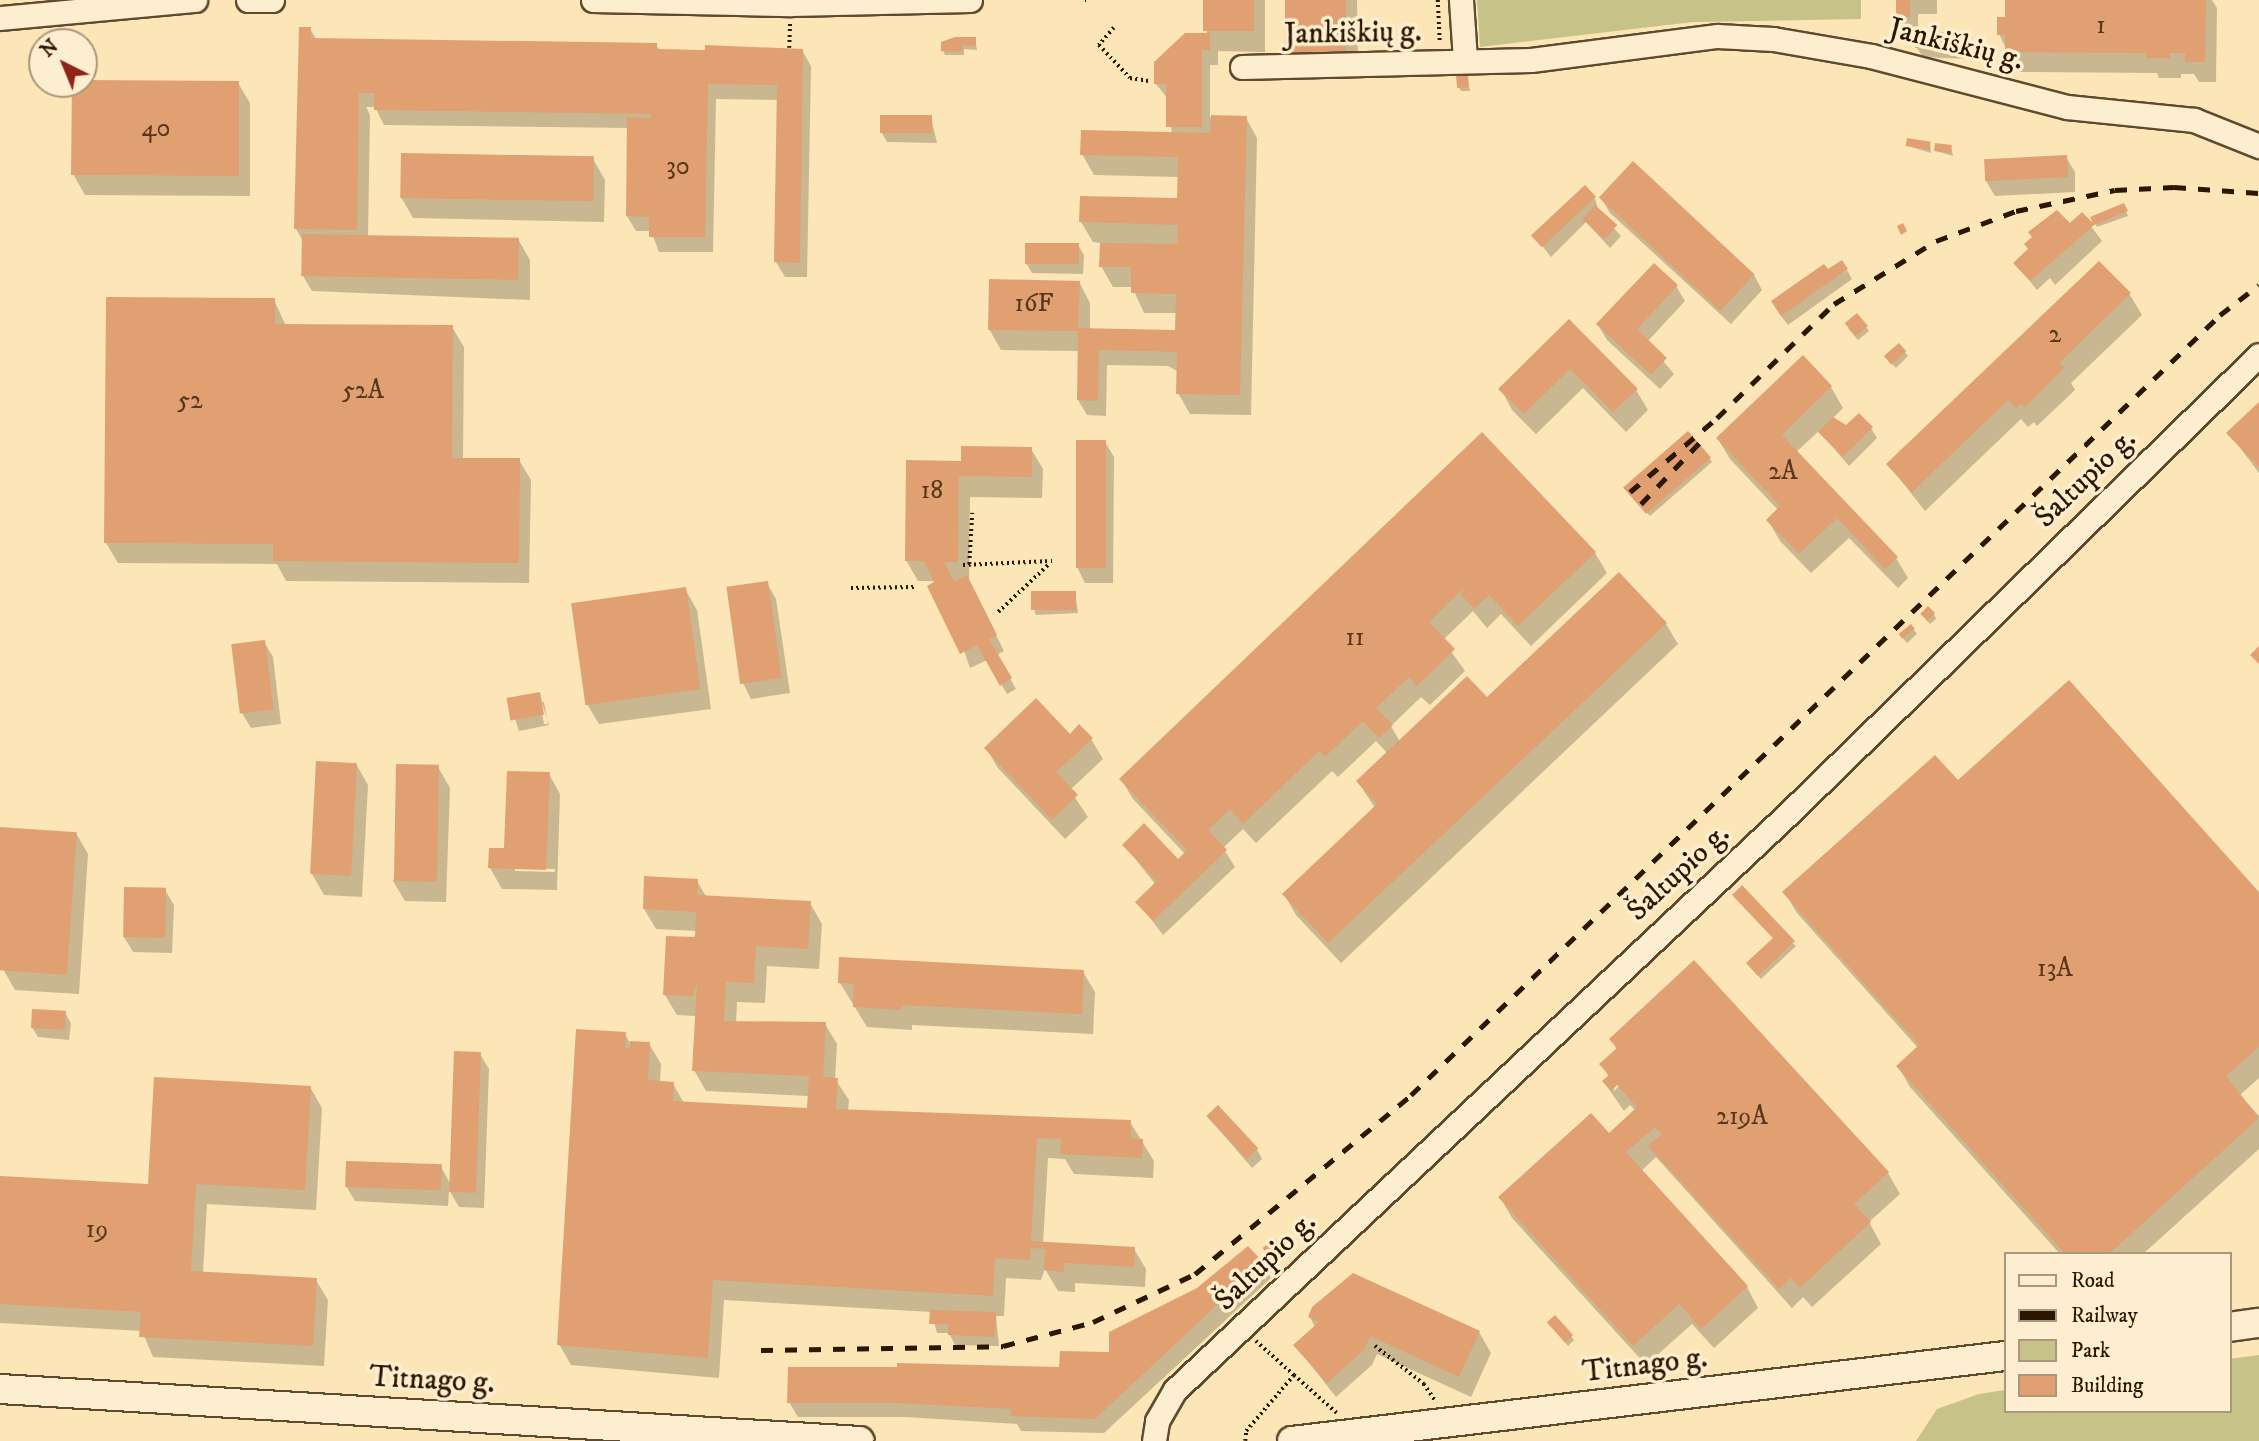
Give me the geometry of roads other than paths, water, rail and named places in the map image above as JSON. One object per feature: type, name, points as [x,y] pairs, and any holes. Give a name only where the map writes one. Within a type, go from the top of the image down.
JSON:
[{"type":"street","points":[[0,18],[195,0]]},
{"type":"street","points":[[248,0],[272,0]]},
{"type":"street","points":[[593,0],[804,4],[970,0]]},
{"type":"street","name":"Jankiškių g.","points":[[1461,0],[1465,61]]},
{"type":"street","name":"Jankiškių g.","points":[[1242,67],[1531,60],[1717,36],[1784,40],[1871,56],[2067,107],[2194,120],[2259,146]]},
{"type":"street","name":"Šaltupio g.","points":[[1154,1441],[1157,1421],[1175,1390],[1789,813],[2259,355]]},
{"type":"street","points":[[2231,1327],[2259,1323]]},
{"type":"street","name":"Titnago g.","points":[[1292,1441],[2004,1356]]},
{"type":"street","name":"Titnago g.","points":[[0,1389],[859,1441]]},
{"type":"railway","points":[[1630,492],[1717,418],[1834,304],[1936,241],[2016,211],[2115,190],[2174,187],[2259,193]]},
{"type":"railway","points":[[761,1350],[1003,1346],[1093,1322],[1195,1274],[1411,1095],[2220,315],[2259,285]]},
{"type":"railway","points":[[1641,504],[1706,436]]}]
